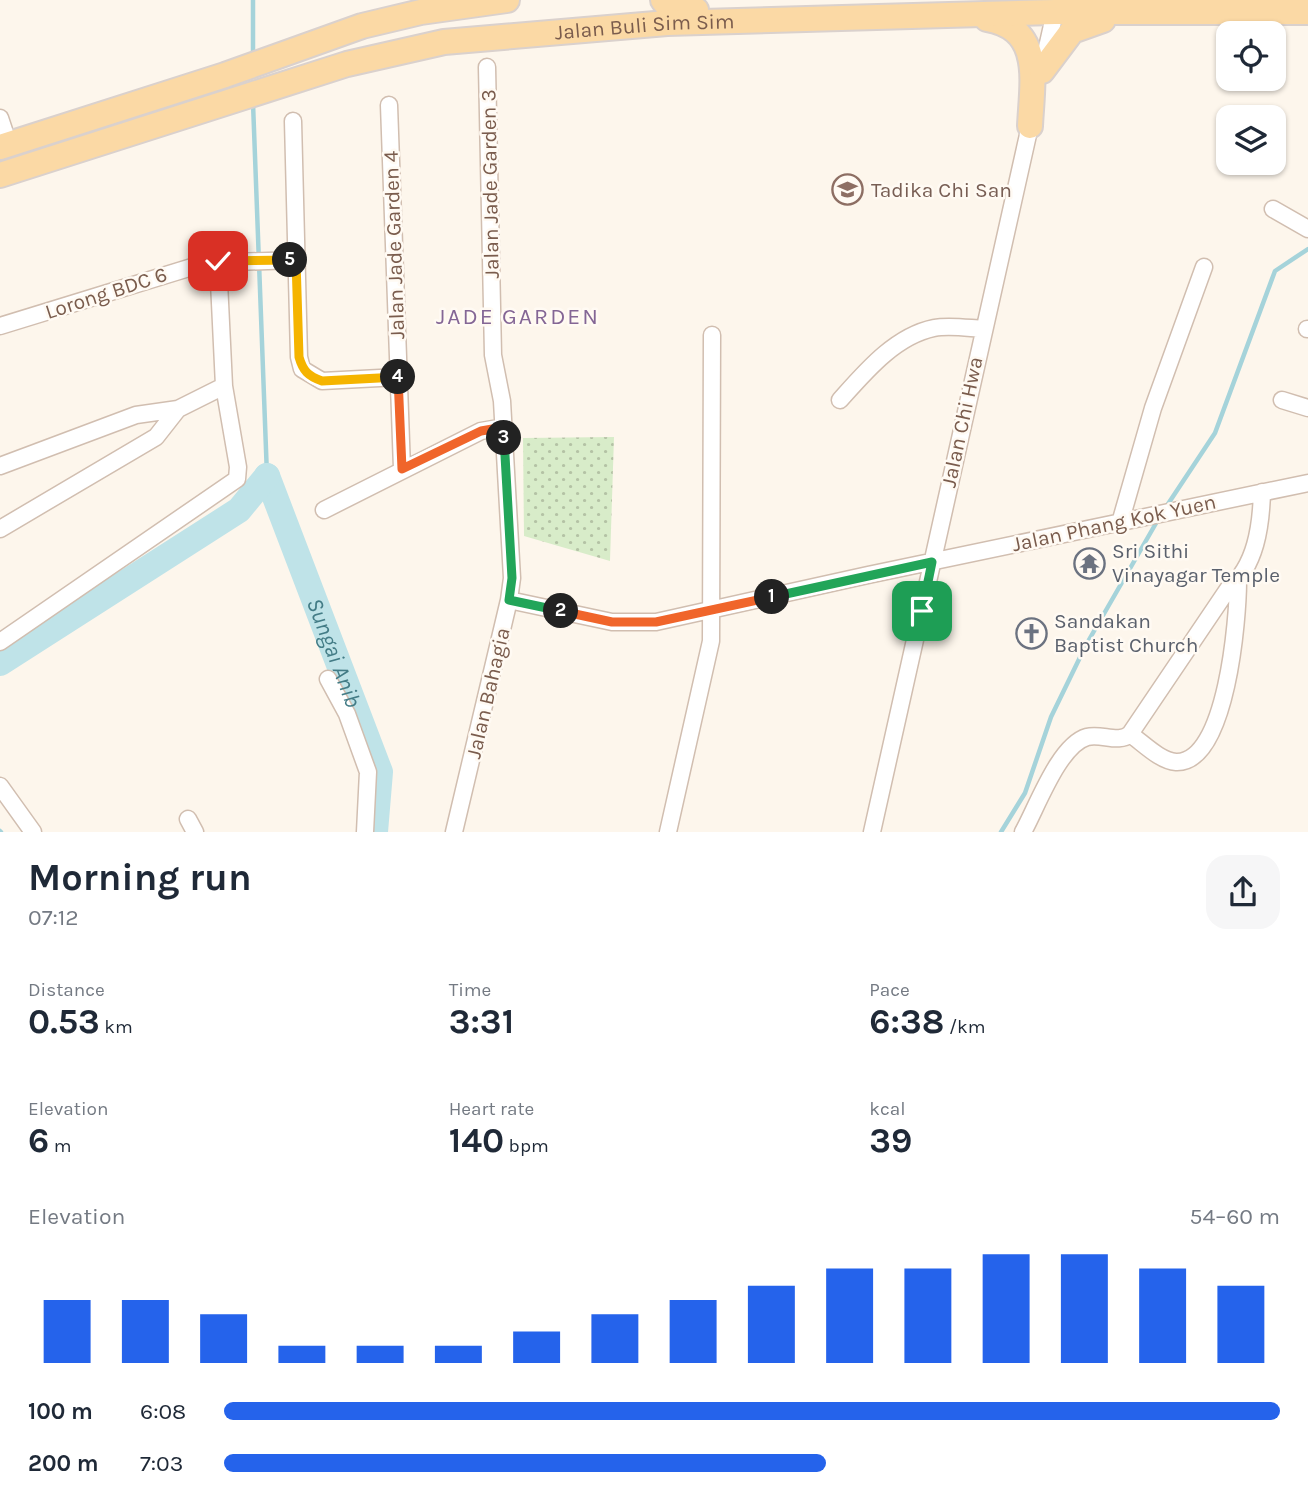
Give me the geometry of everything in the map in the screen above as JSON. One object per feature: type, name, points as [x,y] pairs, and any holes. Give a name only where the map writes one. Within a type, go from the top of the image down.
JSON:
[{"type":"main road","points":[[5,146],[269,61],[362,26],[421,12],[507,0]]},
{"type":"main road","points":[[663,0],[667,7],[676,11],[715,11],[769,22]]},
{"type":"main road","name":"Jalan Buli Sim Sim","points":[[0,175],[347,64],[443,42],[625,26],[957,14],[1052,6],[1153,14],[1308,12]]},
{"type":"main road","points":[[957,14],[999,21],[1017,31],[1025,42],[1032,62],[1030,126]]},
{"type":"main road","points":[[1042,71],[1065,37],[1078,27],[1094,22],[1153,14]]},
{"type":"street","name":"Jalan Chi Hwa","points":[[872,832],[1042,71],[1052,6]]},
{"type":"street","name":"Jalan Jade Garden 3","points":[[488,66],[493,355],[504,427]]},
{"type":"street","name":"Jalan Jade Garden 4","points":[[389,105],[402,469]]},
{"type":"street","points":[[0,118],[5,146]]},
{"type":"street","points":[[293,121],[299,357],[302,369],[311,377],[322,381],[399,377]]},
{"type":"street","points":[[1273,209],[1308,229]]},
{"type":"street","name":"Lorong BDC 6","points":[[0,326],[170,272],[218,261],[296,260]]},
{"type":"street","points":[[0,642],[237,479],[238,467],[224,386],[218,261]]},
{"type":"street","points":[[1119,523],[1153,408],[1204,267]]},
{"type":"street","points":[[840,400],[865,372],[909,337],[936,327],[983,329]]},
{"type":"street","points":[[668,832],[711,641],[712,335]]},
{"type":"street","points":[[0,466],[136,415],[178,409],[224,386]]},
{"type":"street","points":[[1282,400],[1308,408]]},
{"type":"street","points":[[0,529],[156,437],[178,409]]},
{"type":"street","points":[[324,510],[481,431],[504,427]]},
{"type":"street","name":"Jalan Bahagia","points":[[454,832],[512,578],[504,427]]},
{"type":"street","name":"Jalan Phang Kok Yuen","points":[[509,600],[625,623],[656,622],[1308,483]]},
{"type":"street","points":[[1130,734],[1162,758],[1175,762],[1190,759],[1213,733],[1231,658],[1238,581],[1255,542],[1261,520],[1262,492]]},
{"type":"street","points":[[1023,832],[1056,769],[1072,746],[1087,737],[1122,738],[1130,734],[1228,589],[1238,581]]},
{"type":"street","points":[[328,679],[346,714],[368,772],[365,832]]},
{"type":"street","points":[[0,786],[33,832]]},
{"type":"green space","points":[[614,437],[610,561],[524,536],[523,438]]},
{"type":"waterway","points":[[253,0],[253,55]]},
{"type":"waterway","points":[[253,103],[267,476]]},
{"type":"waterway","points":[[1166,507],[1215,433],[1275,271],[1308,249]]},
{"type":"waterway","name":"Sungai Anib","points":[[267,476],[380,772],[375,832]]},
{"type":"waterway","points":[[0,663],[239,510],[267,476]]},
{"type":"waterway","points":[[1001,832],[1025,793],[1051,717],[1086,645],[1159,518]]},
{"type":"place","name":"Tadika Chi San","points":[[848,190]]},
{"type":"place","name":"Sri Sithi Vinayagar Temple","points":[[1089,563]]},
{"type":"place","name":"Sandakan Baptist Church","points":[[1031,633]]},
{"type":"district","name":"JADE GARDEN","points":[[518,316]]},
{"type":"route","points":[[218,261],[296,260],[299,357],[302,369],[311,377],[322,381],[399,377],[402,469],[481,431],[504,427],[512,578],[509,600],[612,622],[656,622],[932,562],[922,611]]}]
